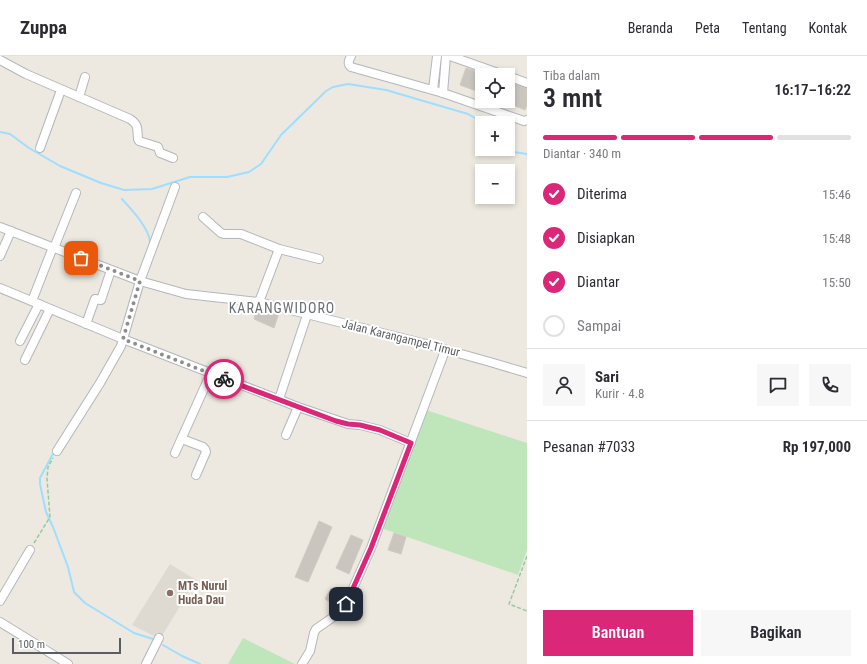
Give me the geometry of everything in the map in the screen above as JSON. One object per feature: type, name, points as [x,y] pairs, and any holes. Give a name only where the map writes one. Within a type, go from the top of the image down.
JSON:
[{"type":"street","points":[[351,56],[349,63],[351,67],[443,92],[524,121],[527,120]]},
{"type":"street","points":[[433,90],[437,56]]},
{"type":"street","points":[[443,92],[446,56]]},
{"type":"street","points":[[450,56],[484,68]]},
{"type":"street","points":[[0,60],[26,74],[133,122],[137,127],[139,141],[158,147],[160,153],[173,158]]},
{"type":"street","points":[[436,66],[445,68]]},
{"type":"street","points":[[79,98],[86,77]]},
{"type":"street","points":[[515,79],[527,83]]},
{"type":"street","points":[[40,148],[61,90]]},
{"type":"street","points":[[57,451],[121,346],[140,281],[175,186]]},
{"type":"street","points":[[20,341],[36,303],[54,247],[76,193]]},
{"type":"street","points":[[203,217],[221,233],[241,234],[279,249],[319,258]]},
{"type":"street","name":"Jalan Karangampel Timur","points":[[0,227],[140,281],[186,294],[259,302],[445,349],[527,373]]},
{"type":"street","points":[[0,256],[11,231]]},
{"type":"street","points":[[259,302],[279,249]]},
{"type":"street","points":[[86,324],[95,299],[101,300],[111,270]]},
{"type":"street","points":[[0,288],[123,339],[298,407],[348,424],[360,425],[380,430],[411,443]]},
{"type":"street","points":[[25,360],[50,309]]},
{"type":"street","points":[[279,399],[307,315]]},
{"type":"street","points":[[302,664],[310,651],[316,630],[342,611],[346,604],[371,548],[445,349]]},
{"type":"street","points":[[175,452],[211,373]]},
{"type":"street","points":[[286,435],[298,407]]},
{"type":"street","points":[[182,439],[205,449],[206,452],[196,475]]},
{"type":"street","points":[[0,601],[30,550]]},
{"type":"street","points":[[1,623],[68,664]]},
{"type":"street","points":[[146,664],[159,638]]},
{"type":"path","points":[[30,550],[50,517],[47,479],[48,467],[57,451]]},
{"type":"path","points":[[527,556],[509,604],[527,611]]},
{"type":"shaded area","name":"MTs Nurul Huda Dau","points":[[170,564],[196,580],[160,639],[132,625]]},
{"type":"green space","points":[[426,410],[527,443],[527,550],[518,575],[381,528]]},
{"type":"green space","points":[[243,638],[295,664],[228,664]]},
{"type":"building","points":[[466,68],[475,71],[475,90],[460,85]]},
{"type":"building","points":[[515,84],[527,88],[527,105],[525,110],[515,106]]},
{"type":"building","points":[[257,307],[279,313],[274,328],[254,319]]},
{"type":"building","points":[[319,521],[332,527],[308,582],[295,577]]},
{"type":"building","points":[[394,533],[406,537],[401,554],[388,550]]},
{"type":"building","points":[[351,535],[363,540],[349,574],[336,568]]},
{"type":"building","points":[[331,588],[337,591],[330,602],[325,599]]},
{"type":"waterway","points":[[0,132],[10,134],[29,148],[60,166],[101,183],[124,190],[152,189],[190,177],[227,177],[249,172],[261,164],[281,135],[326,91],[333,87],[348,84],[386,90],[468,114],[475,118]]},
{"type":"waterway","points":[[515,152],[527,154]]},
{"type":"waterway","points":[[122,199],[147,231],[150,242]]},
{"type":"waterway","points":[[54,452],[40,478],[40,484],[46,512],[68,567],[74,592],[85,603],[134,633],[153,639]]},
{"type":"waterway","points":[[163,645],[200,664]]},
{"type":"way so far","points":[[81,258],[140,281],[123,339],[224,379]]},
{"type":"place","name":"MTs Nurul Huda Dau","points":[[170,593]]},
{"type":"district","name":"KARANGWIDORO","points":[[282,308]]},
{"type":"route","points":[[224,379],[336,421],[380,430],[411,443],[371,548],[346,604]]}]
